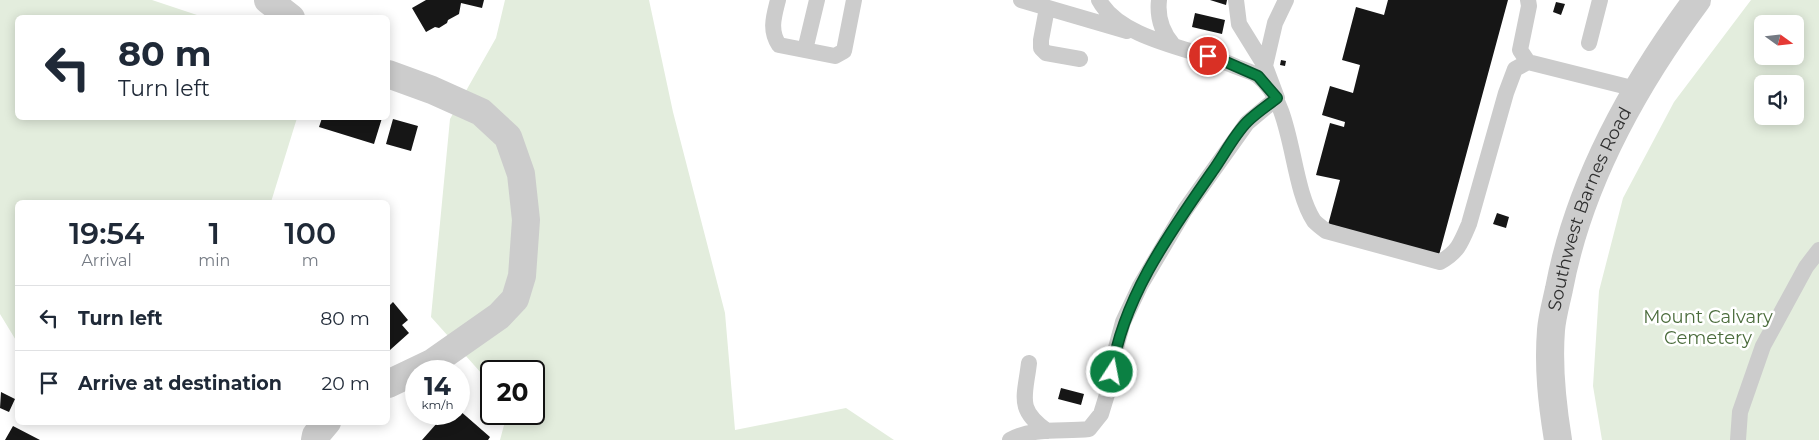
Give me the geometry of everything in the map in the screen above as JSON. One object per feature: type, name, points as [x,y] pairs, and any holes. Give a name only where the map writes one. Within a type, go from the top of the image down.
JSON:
[{"type":"street","points":[[268,0],[288,15]]},
{"type":"street","name":"Southwest Barnes Road","points":[[1558,440],[1551,396],[1551,329],[1565,257],[1584,198],[1636,89],[1697,0]]},
{"type":"street","points":[[390,75],[432,90],[481,112],[508,137],[521,174],[526,220],[522,276],[515,299],[499,316],[432,363],[390,383]]},
{"type":"street","points":[[315,440],[325,425]]},
{"type":"lane","points":[[778,0],[773,23],[773,36],[779,44],[835,56],[844,51],[854,0]]},
{"type":"lane","points":[[805,50],[817,0]]},
{"type":"lane","points":[[1021,0],[1226,62],[1258,76],[1277,98]]},
{"type":"lane","points":[[1099,0],[1116,20],[1144,36]]},
{"type":"lane","points":[[1160,0],[1158,9],[1164,34],[1173,45]]},
{"type":"lane","points":[[1236,0],[1239,24],[1265,66],[1277,98],[1301,190],[1315,221],[1326,231],[1440,262],[1453,254],[1463,240],[1506,93],[1515,69],[1528,62]]},
{"type":"lane","points":[[1265,66],[1275,23],[1286,0]]},
{"type":"lane","points":[[1589,43],[1600,0]]},
{"type":"lane","points":[[1530,2],[1520,50],[1528,62],[1636,89]]},
{"type":"lane","points":[[1047,8],[1041,48],[1046,53],[1080,59]]},
{"type":"lane","points":[[1010,440],[1016,436],[1038,431],[1070,432],[1089,429],[1101,414],[1110,388],[1114,355],[1123,322],[1140,286],[1185,210],[1246,123],[1277,98]]},
{"type":"lane","points":[[1738,440],[1740,412],[1763,346],[1806,267],[1819,250]]},
{"type":"lane","points":[[1029,363],[1024,405],[1029,417],[1048,431]]},
{"type":"green space","points":[[0,0],[152,0],[197,15],[15,15],[15,120],[296,120],[272,200],[15,200],[15,339],[0,314]]},
{"type":"green space","points":[[505,0],[649,0],[673,112],[725,313],[735,430],[846,408],[894,440],[500,440],[504,425],[545,425],[545,360],[480,360],[480,372],[431,317],[450,119],[496,38]]},
{"type":"green space","name":"Mount Calvary Cemetery","points":[[1751,0],[1819,0],[1819,440],[1602,440],[1593,386],[1599,291],[1623,198],[1674,102]]},
{"type":"building","points":[[426,0],[484,0],[482,8],[461,3],[459,14],[439,28],[435,27],[426,32],[412,8]]},
{"type":"building","points":[[1210,0],[1227,0],[1226,5]]},
{"type":"building","points":[[1388,0],[1508,0],[1439,255],[1328,225],[1340,180],[1316,175],[1330,123],[1344,127],[1345,122],[1322,115],[1330,86],[1353,93],[1360,65],[1342,60],[1356,7],[1384,15]]},
{"type":"building","points":[[1556,2],[1565,4],[1561,15],[1553,12]]},
{"type":"building","points":[[1195,13],[1225,20],[1222,34],[1192,27]]},
{"type":"building","points":[[1281,60],[1286,61],[1285,66],[1280,65]]},
{"type":"building","points":[[393,119],[418,126],[411,151],[386,144]]},
{"type":"building","points":[[321,120],[381,120],[374,144],[319,127]]},
{"type":"building","points":[[1497,213],[1509,217],[1506,228],[1493,224]]},
{"type":"building","points":[[393,302],[408,320],[402,325],[409,333],[390,350],[390,305]]},
{"type":"building","points":[[1061,388],[1084,394],[1081,405],[1058,399]]},
{"type":"building","points":[[1,392],[15,399],[9,412],[0,408]]},
{"type":"building","points":[[470,420],[490,437],[488,440],[422,440],[435,425],[470,425]]},
{"type":"building","points":[[13,426],[40,440],[5,440]]},
{"type":"route","points":[[1112,372],[1114,355],[1123,322],[1140,286],[1185,210],[1246,123],[1277,98],[1258,76],[1208,56]]}]
